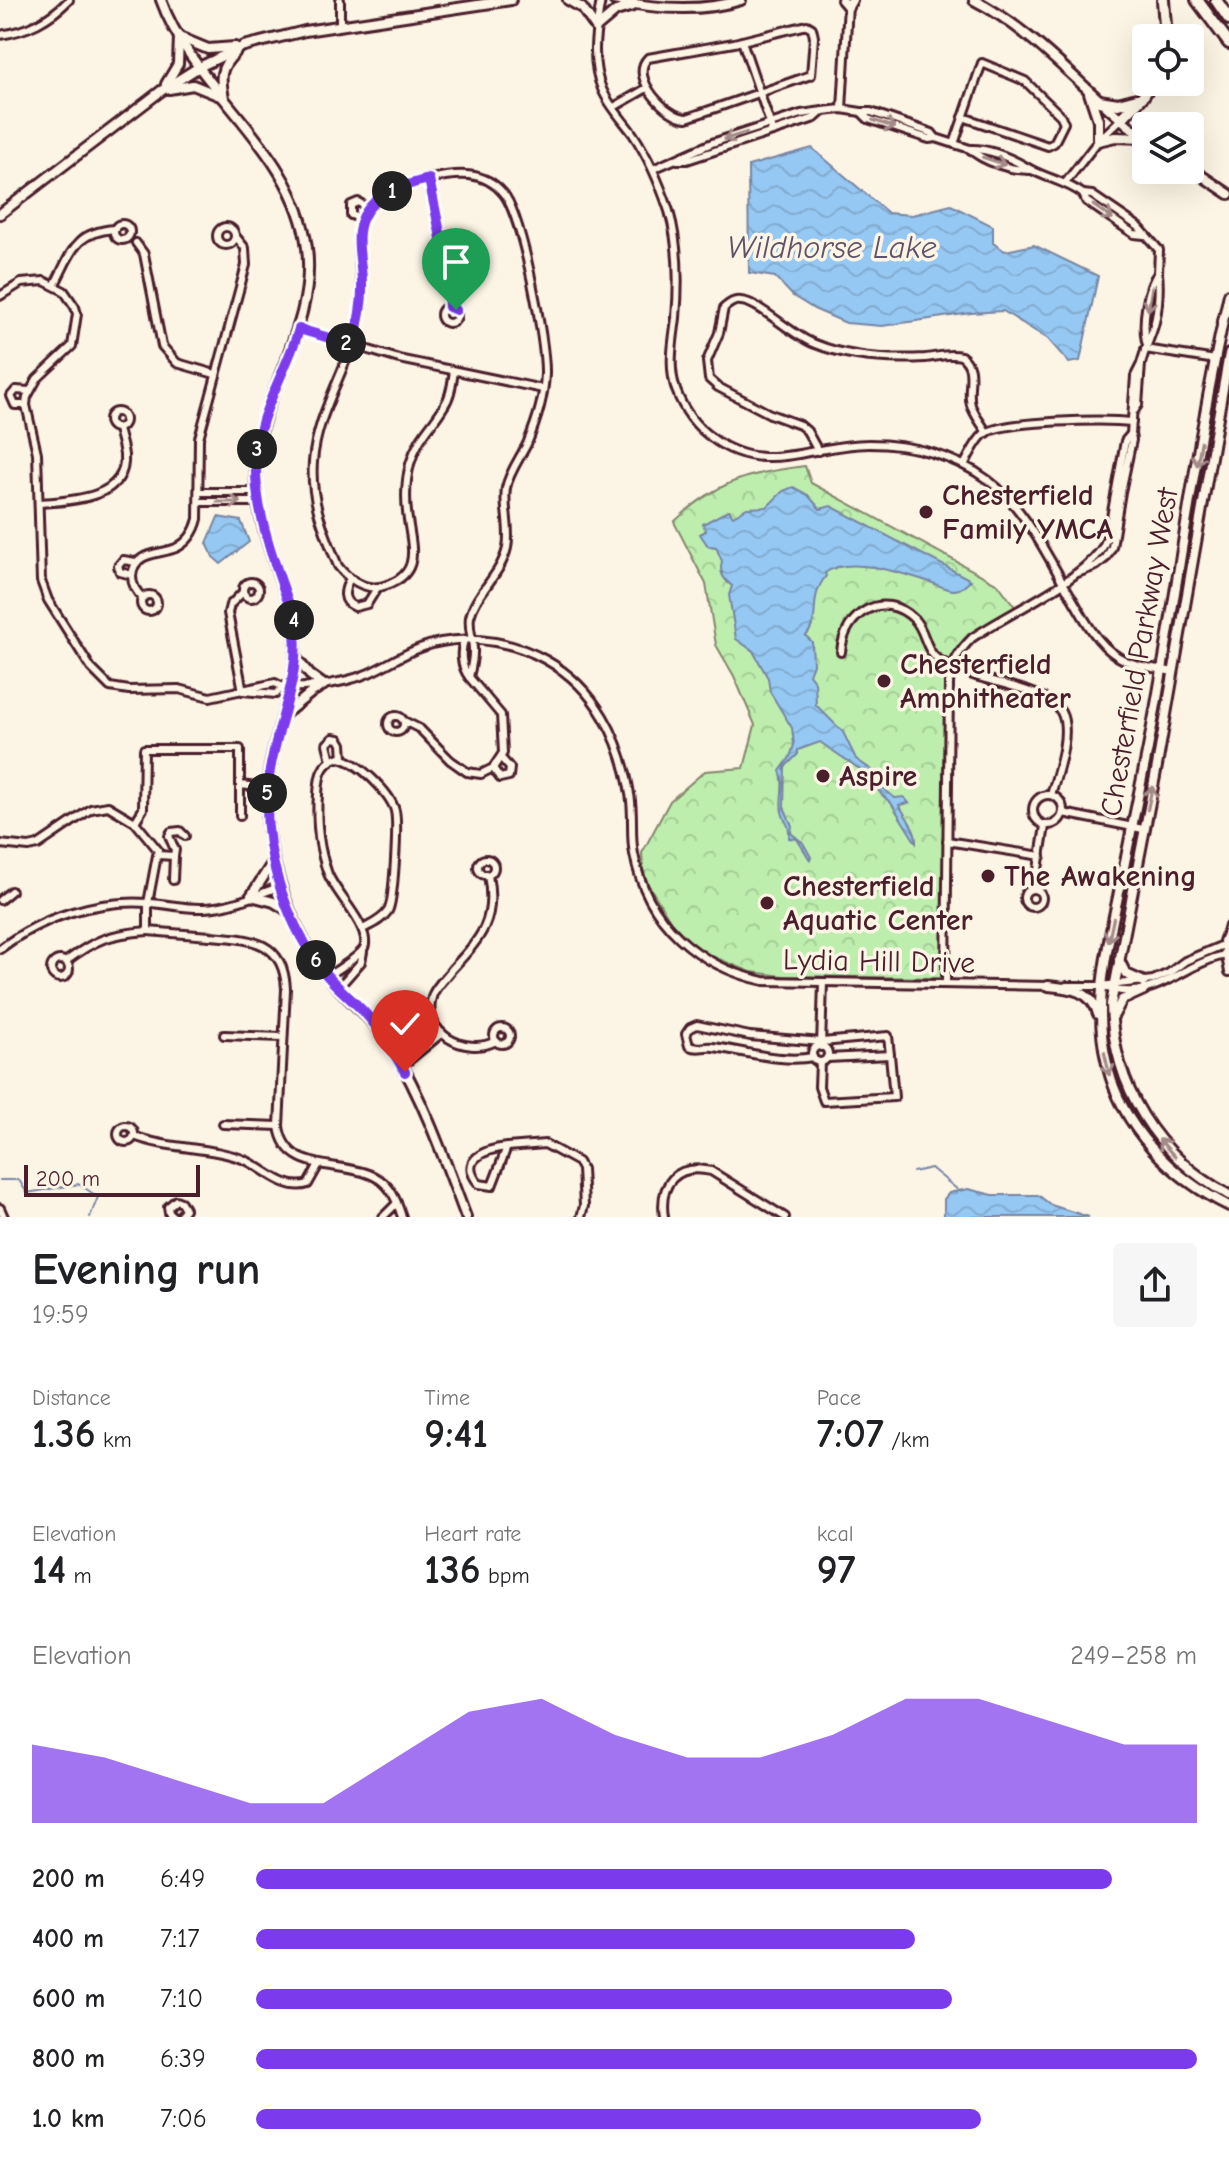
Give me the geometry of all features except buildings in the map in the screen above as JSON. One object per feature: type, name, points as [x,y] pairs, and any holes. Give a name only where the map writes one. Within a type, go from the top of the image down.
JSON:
[{"type":"highway","points":[[1163,0],[1165,24]]},
{"type":"highway","points":[[1197,0],[1229,43]]},
{"type":"highway","points":[[1216,0],[1229,19]]},
{"type":"highway","points":[[1099,101],[1126,104],[1143,96]]},
{"type":"highway","points":[[1121,119],[1143,96]]},
{"type":"main road","points":[[161,0],[199,67],[276,168],[299,215],[307,248],[306,299],[299,329],[263,421],[256,458],[258,497],[264,528],[293,616],[295,657],[293,688],[273,753],[268,788],[268,820],[274,861],[288,910],[308,947],[338,988],[364,1012],[392,1047],[444,1158],[466,1217]]},
{"type":"main road","points":[[0,214],[161,91],[199,67],[244,46],[285,34],[511,0]]},
{"type":"main road","points":[[568,0],[582,8],[596,28],[616,11],[638,5]]},
{"type":"main road","points":[[614,0],[675,9],[741,0]]},
{"type":"main road","points":[[974,0],[1013,24],[1088,93],[1132,128]]},
{"type":"main road","points":[[179,36],[208,49],[244,46]]},
{"type":"main road","points":[[161,91],[178,64],[179,36]]},
{"type":"main road","points":[[225,99],[220,77],[222,69],[244,46]]},
{"type":"main road","points":[[161,91],[193,85],[225,99]]},
{"type":"main road","points":[[1088,93],[1098,120],[1098,141],[1132,138]]},
{"type":"main road","points":[[1204,177],[1229,194]]},
{"type":"main road","points":[[1208,180],[1229,186]]},
{"type":"main road","name":"Chesterfield Parkway West","points":[[1229,294],[1101,986],[1101,1026],[1111,1080],[1131,1122],[1159,1157],[1189,1185],[1229,1206]]},
{"type":"main road","points":[[1216,360],[1228,358]]},
{"type":"main road","name":"Chesterfield Parkway West","points":[[1228,358],[1173,672],[1118,957],[1111,1024],[1120,1068],[1145,1120],[1181,1163],[1229,1195]]},
{"type":"main road","points":[[285,714],[324,685],[310,675],[295,657]]},
{"type":"main road","points":[[274,861],[251,896],[274,902],[288,910]]},
{"type":"main road","points":[[1111,1024],[1122,1000],[1144,986],[1126,974],[1118,957]]},
{"type":"main road","points":[[1048,986],[1074,988],[1085,994],[1096,1006],[1101,1026]]},
{"type":"street","points":[[0,35],[30,28],[69,0]]},
{"type":"street","points":[[340,0],[340,26]]},
{"type":"street","points":[[601,0],[596,28],[597,70],[603,91],[653,169],[669,213],[675,242],[678,292],[671,365],[676,391],[687,412],[703,431],[738,454],[761,458],[786,457],[842,446],[892,445],[939,455],[964,465],[989,481],[1021,513],[1094,634],[1110,651],[1125,660],[1173,672]]},
{"type":"street","points":[[842,109],[848,2]]},
{"type":"street","points":[[807,25],[812,28],[814,37],[811,75],[681,118],[647,88],[641,74],[641,67],[648,58],[742,41],[807,25]]},
{"type":"street","points":[[742,41],[772,128]]},
{"type":"street","points":[[954,144],[963,117],[982,63],[1025,81],[1061,116],[1064,123],[1054,143],[1048,146],[963,117]]},
{"type":"street","points":[[614,107],[647,88]]},
{"type":"street","points":[[653,169],[686,153],[772,128],[801,114],[842,109],[871,112],[932,133],[936,138],[970,149],[980,149],[1066,182],[1083,194],[1092,195],[1139,227],[1159,250],[1159,283],[1152,333],[1141,364],[1138,405],[1134,411],[1132,440],[1112,547],[1106,558],[1096,566],[1075,574],[972,638],[959,651],[952,666],[949,683],[946,984]]},
{"type":"street","points":[[1066,182],[1098,141],[1121,119]]},
{"type":"street","points":[[377,588],[361,585],[338,566],[317,514],[313,489],[315,446],[353,345],[361,308],[363,285],[358,233],[368,208],[388,193],[429,179],[458,174],[475,175],[491,182],[504,193],[516,215],[545,361],[543,389],[528,442],[506,488],[507,551],[501,566],[474,607],[461,655],[469,677],[501,715],[502,759],[510,768],[509,776],[500,778],[493,768]]},
{"type":"street","points":[[429,179],[447,267],[449,307]]},
{"type":"street","points":[[362,219],[351,215],[351,205],[358,202],[368,208]]},
{"type":"street","points":[[55,284],[80,238],[91,232],[115,229],[125,224],[144,254],[157,333],[162,346],[177,363],[215,374]]},
{"type":"street","points":[[115,229],[114,234],[119,240],[133,240]]},
{"type":"street","points":[[132,575],[120,572],[118,566],[123,560],[136,562],[148,555],[177,548],[196,528],[199,438],[246,265],[245,248],[237,238]]},
{"type":"street","points":[[0,296],[29,280],[55,284],[68,295],[75,307],[78,321],[68,352],[42,373],[29,391],[26,405],[15,405],[11,396],[16,390],[29,391]]},
{"type":"street","points":[[818,451],[800,425],[770,414],[718,387],[709,379],[707,361],[719,333],[724,308],[734,301],[747,302],[804,340],[835,352],[889,358],[961,356],[970,368],[971,404],[987,433]]},
{"type":"street","points":[[299,329],[454,371],[543,389]]},
{"type":"street","points":[[1146,345],[1216,360]]},
{"type":"street","points":[[350,578],[344,595],[350,605],[367,604],[377,588],[401,576],[412,559],[413,540],[405,496],[408,473],[415,448],[449,396],[454,371]]},
{"type":"street","name":"Lydia Hill Drive","points":[[26,405],[37,453],[39,570],[43,590],[91,668],[103,682],[119,689],[179,689],[200,697],[243,691],[276,694],[282,688],[324,685],[367,674],[409,651],[440,642],[467,640],[510,645],[545,659],[582,688],[599,709],[619,746],[624,765],[631,797],[634,855],[645,889],[655,909],[682,942],[725,969],[764,981],[1101,986]]},
{"type":"street","points":[[964,465],[976,443],[987,433],[1013,427],[1098,419],[1132,422]]},
{"type":"street","points":[[39,503],[74,501],[111,486],[119,477],[124,456],[118,429]]},
{"type":"street","points":[[199,492],[258,497]]},
{"type":"street","points":[[199,502],[258,497]]},
{"type":"street","points":[[136,562],[132,575],[137,593],[143,598]]},
{"type":"street","points":[[243,592],[230,605],[228,624],[243,691]]},
{"type":"street","points":[[841,652],[846,628],[853,619],[870,608],[883,606],[907,613],[922,628],[933,655],[952,666],[1051,701],[1063,715],[1065,730],[1051,795]]},
{"type":"street","points":[[467,640],[474,650],[469,677]]},
{"type":"street","points":[[406,722],[420,729],[450,760],[467,772],[481,774],[502,759]]},
{"type":"street","points":[[331,760],[327,744],[333,738],[341,741],[343,758]]},
{"type":"street","points":[[135,822],[143,809],[144,749],[240,749],[240,816]]},
{"type":"street","points":[[338,988],[361,962],[365,938],[363,929],[334,888],[319,841],[317,812],[322,770],[331,760],[343,758],[356,763],[390,799],[396,814],[391,907],[380,920],[363,929]]},
{"type":"street","points":[[240,785],[268,788]]},
{"type":"street","points":[[1051,795],[1062,803],[1063,813],[1055,824],[1045,826],[1036,821],[1033,806],[1039,798],[1051,795]]},
{"type":"street","points":[[0,844],[38,845],[96,807],[114,808],[135,822],[157,845],[158,855],[148,903],[148,931]]},
{"type":"street","points":[[1063,813],[1143,829]]},
{"type":"street","points":[[1035,888],[1045,826]]},
{"type":"street","points":[[173,880],[175,850],[169,836],[180,831],[185,836]]},
{"type":"street","points":[[947,841],[1041,856]]},
{"type":"street","points":[[158,855],[174,856]]},
{"type":"street","points":[[488,875],[492,894],[485,928],[433,994],[432,1013],[440,1031],[449,1040],[467,1047],[496,1041]]},
{"type":"street","points":[[0,949],[30,928],[85,909],[148,903],[206,908],[230,905],[281,886]]},
{"type":"street","points":[[0,900],[11,891]]},
{"type":"street","points":[[1229,926],[1223,945],[1229,972]]},
{"type":"street","points":[[65,962],[110,935],[148,931],[250,939],[267,948],[277,958],[285,978],[281,1136],[291,1151],[318,1166],[360,1171],[374,1176],[385,1184],[402,1217]]},
{"type":"street","points":[[1144,986],[1208,949],[1223,945]]},
{"type":"street","points":[[328,976],[363,952]]},
{"type":"street","points":[[1101,986],[1160,986],[1208,959],[1225,955]]},
{"type":"street","points":[[823,982],[821,1044],[827,1051],[827,1058]]},
{"type":"street","points":[[697,1025],[750,1036],[821,1044],[888,1036],[894,1097],[824,1101],[819,1087],[820,1062],[813,1057],[745,1054],[708,1046],[695,1049],[689,1046],[686,1034],[697,1025]]},
{"type":"street","points":[[392,1047],[440,1031]]},
{"type":"street","points":[[402,1066],[440,1031]]},
{"type":"street","points":[[224,1035],[283,1037]]},
{"type":"street","points":[[813,1057],[814,1050],[821,1044]]},
{"type":"street","points":[[820,1062],[827,1058],[890,1055]]},
{"type":"street","points":[[223,1124],[279,1126]]},
{"type":"street","points":[[134,1136],[152,1143],[242,1159],[296,1186],[308,1184],[318,1166]]},
{"type":"street","points":[[507,1147],[492,1186],[479,1184],[472,1174],[472,1167],[477,1157],[491,1148],[545,1144],[578,1162],[582,1169],[584,1206],[581,1217]]},
{"type":"street","points":[[664,1217],[662,1200],[669,1181],[683,1172],[699,1169],[711,1171],[785,1217]]},
{"type":"street","points":[[383,1217],[397,1203]]},
{"type":"street","points":[[0,1208],[4,1217]]},
{"type":"green space","points":[[805,466],[811,483],[998,584],[1015,607],[967,640],[945,668],[942,978],[783,976],[751,972],[709,955],[687,939],[671,922],[648,884],[643,869],[642,853],[670,801],[705,771],[744,768],[755,725],[734,676],[716,645],[706,584],[674,522],[705,497],[734,481]]},
{"type":"water","name":"Wildhorse Lake","points":[[812,148],[888,213],[912,215],[951,205],[993,226],[993,243],[1005,251],[1034,245],[1098,276],[1080,361],[1069,363],[1048,339],[1003,311],[882,326],[846,323],[793,296],[775,277],[749,273],[748,166]]},
{"type":"water","points":[[793,487],[808,495],[820,509],[831,506],[971,580],[962,588],[952,590],[877,568],[835,568],[825,573],[817,593],[811,629],[806,636],[812,642],[813,664],[809,674],[815,682],[816,705],[843,732],[856,759],[876,773],[885,790],[895,798],[904,797],[909,803],[899,805],[913,829],[916,843],[891,803],[867,774],[820,742],[798,750],[798,754],[785,767],[784,807],[792,826],[791,833],[803,843],[810,860],[797,839],[789,838],[782,812],[780,771],[794,745],[792,728],[770,692],[768,678],[753,651],[736,639],[729,595],[732,586],[722,575],[722,561],[716,547],[708,546],[700,534],[706,531],[703,524],[729,510],[733,516],[747,508],[767,507],[783,491]]},
{"type":"water","points":[[218,517],[241,521],[249,542],[221,564],[213,557],[207,543]]},
{"type":"water","points":[[968,1189],[993,1195],[1038,1195],[1051,1205],[1089,1217],[944,1217],[944,1199],[949,1193]]},
{"type":"waterway","points":[[913,1172],[931,1168],[958,1190]]},
{"type":"waterway","points":[[0,1180],[19,1180],[27,1193],[79,1184],[98,1197],[90,1217]]},
{"type":"place","name":"Chesterfield Family YMCA","points":[[926,512]]},
{"type":"place","name":"Chesterfield Amphitheater","points":[[884,681]]},
{"type":"place","name":"Aspire","points":[[823,776]]},
{"type":"place","name":"The Awakening","points":[[988,876]]},
{"type":"place","name":"Chesterfield Aquatic Center","points":[[767,903]]},
{"type":"route","points":[[405,1072],[392,1047],[364,1012],[321,968],[287,908],[274,861],[269,838],[268,788],[273,753],[294,679],[295,631],[258,507],[256,458],[263,421],[299,329],[353,345],[363,285],[358,233],[368,208],[378,198],[429,179],[447,267],[449,307],[456,310]]}]
